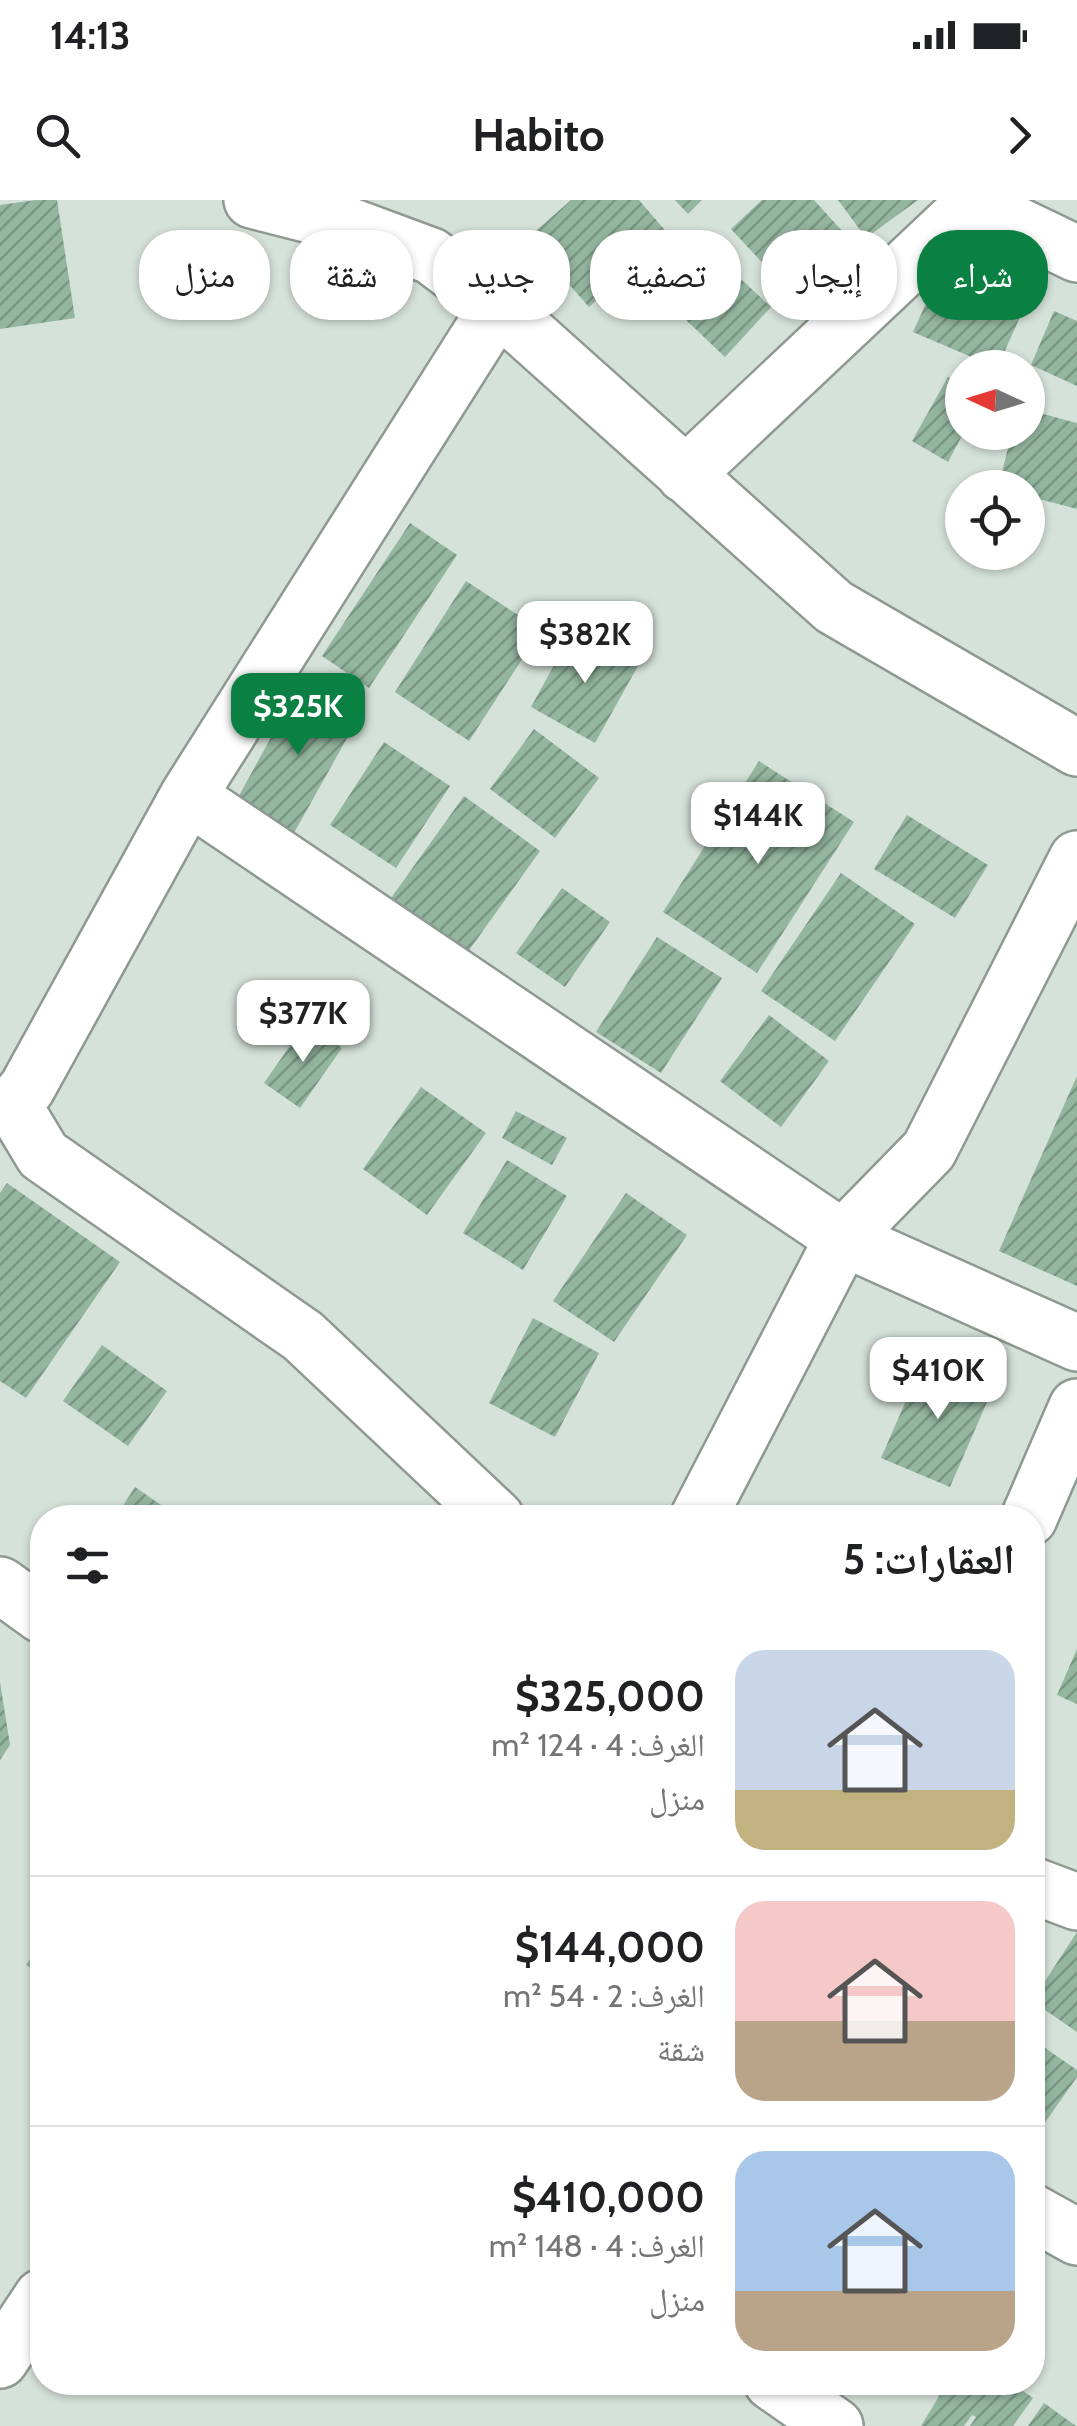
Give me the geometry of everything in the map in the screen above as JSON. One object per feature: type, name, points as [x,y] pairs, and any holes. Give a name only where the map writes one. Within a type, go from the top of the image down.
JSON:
[{"type":"street","points":[[398,200],[431,256]]},
{"type":"street","points":[[268,201],[431,256]]},
{"type":"street","points":[[684,475],[975,202],[1077,254]]},
{"type":"street","points":[[482,1505],[304,1336],[42,1155],[6,1100],[27,1088],[188,796],[489,320]]},
{"type":"street","points":[[513,320],[834,607],[1077,748]]},
{"type":"street","points":[[188,796],[843,1238],[1077,1343]]},
{"type":"street","points":[[705,1505],[843,1238],[929,1150],[1077,859]]},
{"type":"street","points":[[1035,1505],[1077,1407]]},
{"type":"street","points":[[0,1584],[30,1606]]},
{"type":"street","points":[[1045,1891],[1077,1902]]},
{"type":"street","points":[[1045,2219],[1077,2237]]},
{"type":"street","points":[[790,2395],[834,2426]]},
{"type":"building","points":[[57,200],[75,318],[0,329],[0,205]]},
{"type":"building","points":[[571,200],[639,200],[665,230],[590,230],[589,307],[570,286],[570,230],[537,230]]},
{"type":"building","points":[[675,200],[702,200],[688,214]]},
{"type":"building","points":[[762,200],[814,200],[841,230],[761,230],[761,261],[741,240],[741,230],[731,229]]},
{"type":"building","points":[[838,200],[918,200],[877,230],[860,230]]},
{"type":"building","points":[[741,279],[761,298],[761,318],[725,357],[686,320],[741,320]]},
{"type":"building","points":[[1054,311],[1077,321],[1077,386],[1045,371],[1045,350],[1037,350]]},
{"type":"building","points":[[918,320],[1019,320],[1005,350],[955,350],[913,332]]},
{"type":"building","points":[[945,382],[945,450],[954,450],[948,462],[912,441]]},
{"type":"building","points":[[1045,415],[1077,423],[1077,509],[1045,501],[1045,470],[1002,470],[1008,450],[1045,450]]},
{"type":"building","points":[[410,523],[457,555],[369,688],[322,656]]},
{"type":"building","points":[[466,581],[541,630],[469,741],[395,692]]},
{"type":"building","points":[[574,629],[639,664],[595,743],[531,707]]},
{"type":"building","points":[[301,683],[360,715],[294,833],[236,801]]},
{"type":"building","points":[[534,729],[599,778],[555,838],[490,789]]},
{"type":"building","points":[[384,742],[450,786],[396,868],[330,825]]},
{"type":"building","points":[[759,761],[854,822],[757,973],[663,912]]},
{"type":"building","points":[[464,796],[540,851],[462,960],[386,905]]},
{"type":"building","points":[[907,815],[988,865],[955,918],[874,869]]},
{"type":"building","points":[[841,873],[915,924],[835,1041],[761,991]]},
{"type":"building","points":[[562,888],[610,922],[565,987],[516,953]]},
{"type":"building","points":[[657,937],[722,978],[661,1073],[596,1032]]},
{"type":"building","points":[[769,1015],[829,1061],[781,1127],[720,1081]]},
{"type":"building","points":[[306,1023],[342,1048],[300,1108],[264,1083]]},
{"type":"building","points":[[1077,1076],[1077,1286],[999,1251]]},
{"type":"building","points":[[421,1087],[486,1133],[427,1215],[363,1169]]},
{"type":"building","points":[[516,1111],[567,1138],[552,1165],[502,1138]]},
{"type":"building","points":[[507,1160],[567,1196],[523,1270],[463,1233]]},
{"type":"building","points":[[7,1183],[120,1262],[26,1398],[0,1381],[0,1193]]},
{"type":"building","points":[[626,1193],[687,1235],[614,1342],[553,1301]]},
{"type":"building","points":[[533,1318],[599,1353],[555,1437],[489,1403]]},
{"type":"building","points":[[102,1345],[167,1391],[128,1446],[63,1401]]},
{"type":"building","points":[[925,1357],[994,1386],[950,1487],[881,1458]]},
{"type":"building","points":[[135,1487],[161,1505],[123,1505]]},
{"type":"building","points":[[1077,1649],[1077,1704],[1057,1695]]},
{"type":"building","points":[[0,1682],[10,1745],[0,1760]]},
{"type":"building","points":[[1077,1932],[1077,2032],[1045,2010],[1045,1981]]},
{"type":"building","points":[[1045,2048],[1077,2070],[1077,2077],[1045,2123]]},
{"type":"building","points":[[940,2395],[1033,2398],[1013,2426],[970,2426],[976,2417],[972,2415],[964,2426],[921,2426]]},
{"type":"building","points":[[1044,2403],[1076,2426],[1028,2426]]}]
